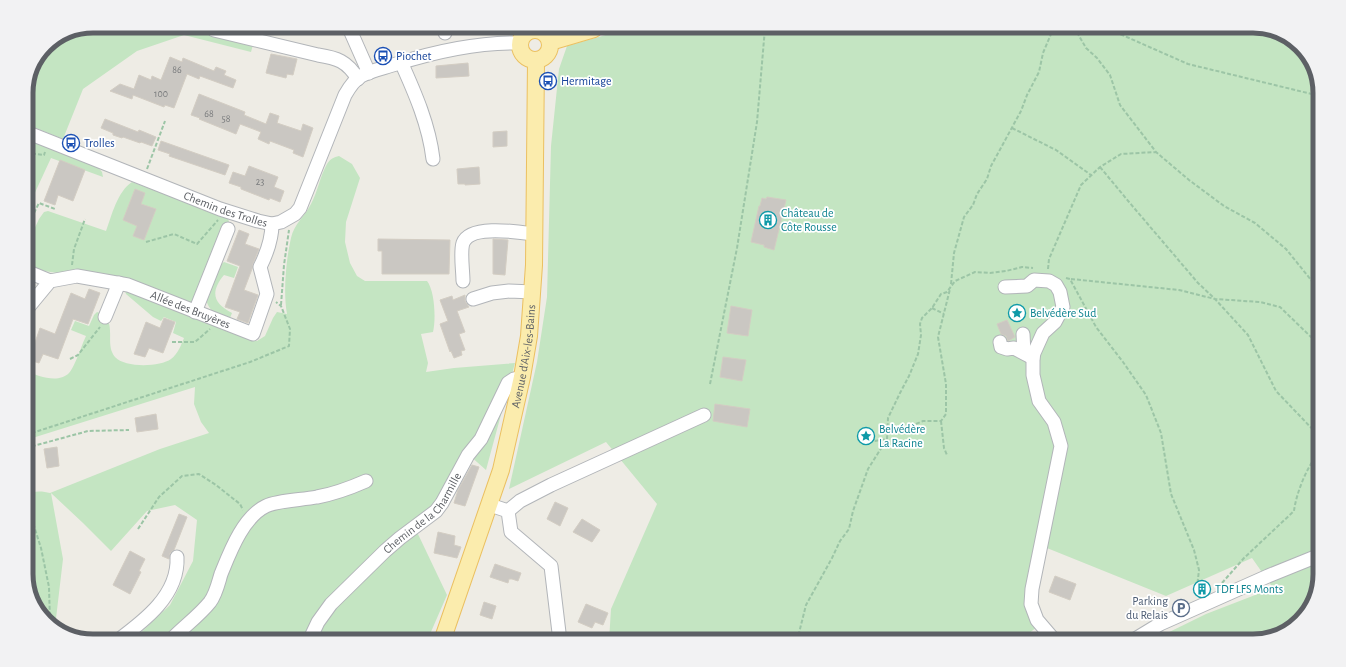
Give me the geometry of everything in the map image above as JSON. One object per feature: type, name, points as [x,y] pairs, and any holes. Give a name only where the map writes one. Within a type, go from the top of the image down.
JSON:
[{"type":"main road","points":[[527,33],[523,36],[520,43],[521,51],[528,59],[536,61],[546,56],[549,52],[550,42],[544,33]]},
{"type":"main road","points":[[550,42],[580,33]]},
{"type":"main road","name":"Avenue d'Aix-les-Bains","points":[[444,634],[501,470],[522,378],[533,292],[536,61]]},
{"type":"street","points":[[227,33],[333,57],[342,61],[363,76]]},
{"type":"street","points":[[351,33],[363,76]]},
{"type":"street","points":[[295,214],[303,201],[345,95],[349,88],[363,76],[401,62],[446,50],[520,43]]},
{"type":"street","points":[[401,62],[416,98],[426,128],[433,159]]},
{"type":"street","name":"Chemin des Trolles","points":[[33,135],[144,179],[258,221],[272,224],[281,222],[295,214]]},
{"type":"street","points":[[266,294],[260,268],[269,248],[272,235],[272,224]]},
{"type":"street","points":[[195,312],[228,229]]},
{"type":"street","points":[[463,281],[462,247],[463,242],[469,236],[488,230],[534,234]]},
{"type":"street","points":[[33,274],[50,281],[33,302]]},
{"type":"street","name":"Allée des Bruyères","points":[[50,281],[77,276],[128,285],[252,334],[266,294]]},
{"type":"street","points":[[1005,287],[1027,286],[1034,280],[1049,282],[1059,281],[1063,307],[1055,322],[1043,333],[1034,353],[1029,356]]},
{"type":"street","points":[[105,317],[119,284]]},
{"type":"street","points":[[473,300],[492,293],[509,291],[533,292]]},
{"type":"street","points":[[1023,334],[1039,401],[1054,422],[1060,446],[1032,588],[1031,604],[1037,620],[1049,634]]},
{"type":"street","points":[[1000,342],[1001,347],[1007,349],[1014,348],[1029,356]]},
{"type":"street","name":"Chemin de la Charmille","points":[[312,634],[318,622],[331,604],[386,550],[436,511],[442,503],[468,455],[481,439],[508,383],[514,379],[522,378]]},
{"type":"street","points":[[508,511],[520,501],[551,485],[704,415]]},
{"type":"street","points":[[177,634],[209,603],[215,594],[237,537],[257,512],[266,506],[317,497],[348,489],[366,481]]},
{"type":"street","points":[[490,505],[508,511]]},
{"type":"street","points":[[508,511],[511,532],[551,566],[559,634]]},
{"type":"street","points":[[126,634],[161,603],[170,588],[178,568],[177,557]]},
{"type":"street","points":[[1144,634],[1160,624],[1313,558]]},
{"type":"path","points":[[710,384],[737,248],[757,122],[765,33]]},
{"type":"path","points":[[947,455],[944,448],[941,421],[946,414],[946,384],[938,337],[951,286],[954,253],[964,217],[973,205],[977,194],[987,179],[991,166],[1012,128],[1039,72],[1043,53],[1051,33]]},
{"type":"path","points":[[1077,33],[1086,48],[1097,58],[1110,75],[1120,105],[1156,152],[1189,180],[1224,206],[1255,223],[1286,249],[1313,282]]},
{"type":"path","points":[[1118,33],[1188,64],[1313,94]]},
{"type":"path","points":[[144,179],[165,121]]},
{"type":"path","points":[[1012,128],[1056,150],[1091,175]]},
{"type":"path","points":[[1043,270],[1048,271],[1049,259],[1069,212],[1082,185],[1091,175],[1100,167],[1121,154],[1156,152]]},
{"type":"path","points":[[33,154],[44,155]]},
{"type":"path","points":[[1100,167],[1198,283],[1215,298],[1248,335],[1276,391],[1313,430]]},
{"type":"path","points":[[39,203],[55,209]]},
{"type":"path","points":[[146,242],[174,234],[197,244],[219,218],[220,208]]},
{"type":"path","points":[[33,433],[250,362],[289,346],[290,329],[281,306],[284,265],[291,222],[295,214]]},
{"type":"path","points":[[70,278],[74,248],[84,219]]},
{"type":"path","points":[[799,634],[806,605],[840,541],[849,528],[853,511],[868,469],[887,439],[888,418],[918,354],[921,335],[920,324],[922,318],[932,308],[941,294],[947,292],[955,281],[975,272],[990,273],[1022,267],[1037,268]]},
{"type":"path","points":[[1059,281],[1070,279]]},
{"type":"path","points":[[1070,279],[1096,327],[1123,362],[1149,401],[1161,433],[1171,494],[1194,550],[1199,570],[1196,594],[1208,603],[1217,589],[1244,558],[1294,511],[1295,500],[1313,460]]},
{"type":"path","points":[[1059,281],[1070,279],[1179,290],[1215,298],[1260,302],[1280,308],[1313,338]]},
{"type":"path","points":[[266,294],[281,306]]},
{"type":"path","points":[[932,308],[944,314]]},
{"type":"path","points":[[70,359],[78,356],[96,333],[105,317]]},
{"type":"path","points":[[172,342],[195,342],[207,333],[217,320]]},
{"type":"path","points":[[887,431],[911,426],[923,421],[941,421]]},
{"type":"path","points":[[33,446],[88,430],[129,430]]},
{"type":"path","points":[[864,436],[875,441],[887,439]]},
{"type":"path","points":[[138,529],[159,497],[171,485],[182,476],[198,474],[216,485],[240,504],[248,522]]},
{"type":"path","points":[[33,523],[41,548],[49,587],[50,616]]},
{"type":"green space","points":[[93,33],[256,33],[251,52],[184,35],[137,51],[83,89],[63,139],[33,127],[33,89],[35,78],[43,60],[60,43],[81,34]]},
{"type":"green space","points":[[1253,33],[1272,36],[1293,48],[1307,67],[1313,89],[1313,574],[1311,589],[1307,600],[1298,614],[1279,628],[1261,633],[1165,634],[1206,614],[1273,588],[1252,558],[1166,596],[1037,544],[1025,589],[1029,608],[1037,627],[1028,634],[609,634],[611,609],[657,504],[606,442],[509,489],[537,362],[547,297],[551,146],[559,69],[567,46],[609,34]]},
{"type":"green space","points":[[33,142],[96,165],[102,172],[103,177],[51,158],[33,197]]},
{"type":"green space","points":[[339,156],[352,164],[360,178],[346,222],[345,242],[350,263],[357,276],[365,281],[427,281],[430,286],[434,306],[433,332],[421,334],[428,363],[426,372],[515,363],[486,470],[469,455],[434,504],[416,518],[417,532],[447,595],[430,634],[139,634],[170,605],[193,561],[197,520],[175,505],[147,511],[111,551],[51,493],[63,559],[56,621],[43,607],[34,586],[33,493],[50,493],[160,449],[209,433],[201,422],[194,404],[195,387],[33,438],[33,374],[54,379],[69,373],[76,361],[86,336],[71,330],[75,321],[89,326],[97,312],[108,320],[110,326],[110,345],[115,357],[120,361],[134,365],[151,365],[166,362],[171,359],[177,352],[184,338],[173,333],[176,322],[164,317],[161,321],[153,317],[126,294],[125,291],[257,341],[265,336],[277,312],[287,314],[285,296],[286,276],[292,233],[311,204],[327,164],[332,158]]},
{"type":"green space","points":[[132,182],[228,218],[229,222],[200,288],[193,301],[188,304],[140,284],[102,273],[57,273],[43,271],[33,267],[33,232],[44,212],[48,211],[106,231],[119,198],[127,186]]},
{"type":"green space","points":[[224,262],[238,267],[234,278],[224,275],[215,292],[217,301],[232,313],[230,318],[217,315],[208,306],[206,298],[220,265]]},
{"type":"building","points":[[271,54],[297,59],[293,75],[287,74],[286,78],[266,73]]},
{"type":"building","points":[[170,57],[182,62],[183,58],[214,71],[216,67],[226,71],[224,75],[236,80],[233,88],[200,76],[199,79],[187,74],[174,108],[165,105],[164,107],[133,95],[132,99],[110,91],[120,84],[134,89],[139,75],[151,80],[152,76],[161,80]]},
{"type":"building","points":[[468,63],[469,76],[436,78],[436,66]]},
{"type":"building","points":[[199,94],[245,112],[244,115],[266,124],[270,113],[279,116],[277,123],[301,131],[303,124],[313,128],[303,157],[293,153],[294,150],[270,141],[269,144],[258,139],[261,132],[240,124],[236,134],[191,115]]},
{"type":"building","points":[[105,119],[138,132],[139,130],[156,137],[152,146],[113,135],[113,133],[101,128]]},
{"type":"building","points":[[507,131],[507,146],[493,147],[493,132]]},
{"type":"building","points":[[161,141],[229,165],[225,175],[169,156],[170,154],[158,150]]},
{"type":"building","points":[[60,160],[85,170],[73,201],[58,195],[55,205],[44,201]]},
{"type":"building","points":[[249,166],[278,177],[274,187],[284,191],[280,202],[270,198],[269,200],[229,183],[233,172],[245,176]]},
{"type":"building","points":[[479,167],[480,184],[458,184],[457,169]]},
{"type":"building","points":[[135,189],[145,193],[141,204],[156,209],[144,240],[133,236],[137,226],[123,220]]},
{"type":"building","name":"Château de Côte Rousse","points":[[767,197],[786,200],[774,250],[764,247],[764,245],[751,242],[759,206],[762,198],[766,199]]},
{"type":"building","points":[[239,230],[249,234],[245,244],[259,249],[244,290],[258,295],[248,323],[237,319],[240,312],[225,307],[240,266],[227,261]]},
{"type":"building","points":[[378,239],[450,240],[449,274],[382,274],[382,251],[378,251]]},
{"type":"building","points":[[493,239],[508,240],[505,275],[493,274]]},
{"type":"building","points":[[89,289],[100,293],[88,324],[73,319],[58,359],[43,354],[39,363],[33,361],[33,348],[40,328],[55,334],[71,293],[85,299]]},
{"type":"building","points":[[465,295],[465,301],[469,307],[457,311],[465,332],[459,334],[465,350],[461,351],[462,355],[454,358],[451,351],[450,352],[440,324],[448,321],[440,300],[452,296],[453,300]]},
{"type":"building","points":[[731,306],[752,310],[748,336],[727,333]]},
{"type":"building","points":[[164,318],[175,322],[163,353],[149,348],[145,357],[134,354],[146,322],[160,328]]},
{"type":"building","points":[[1007,320],[1015,337],[1008,341],[1006,336],[1001,334],[997,324]]},
{"type":"building","points":[[723,357],[746,360],[742,381],[720,377]]},
{"type":"building","points":[[715,404],[750,409],[747,427],[713,421]]},
{"type":"building","points":[[156,414],[158,429],[137,432],[135,418]]},
{"type":"building","points":[[57,447],[59,466],[47,468],[44,449]]},
{"type":"building","points":[[472,465],[479,467],[465,506],[454,503],[458,490]]},
{"type":"building","points":[[555,502],[568,508],[560,526],[547,519]]},
{"type":"building","points":[[179,514],[187,517],[174,550],[170,553],[169,559],[162,556]]},
{"type":"building","points":[[582,519],[600,530],[592,542],[573,532]]},
{"type":"building","points":[[438,532],[455,536],[454,545],[461,547],[457,558],[434,553]]},
{"type":"building","points":[[130,551],[145,559],[139,571],[141,572],[130,594],[113,585]]},
{"type":"building","points":[[495,564],[521,573],[518,581],[509,579],[508,583],[490,577]]},
{"type":"building","points":[[1055,576],[1076,584],[1070,600],[1049,592]]},
{"type":"building","points":[[484,602],[496,606],[492,619],[480,615]]},
{"type":"building","points":[[586,604],[608,613],[603,625],[595,622],[592,628],[578,622]]},
{"type":"place","name":"Piochet","points":[[383,56]]},
{"type":"place","name":"Hermitage","points":[[548,81]]},
{"type":"place","name":"Trolles","points":[[71,143]]},
{"type":"place","name":"Château de Côte Rousse","points":[[768,220]]},
{"type":"place","name":"Belvédère Sud","points":[[1017,313]]},
{"type":"place","name":"Belvédère La Racine","points":[[866,436]]},
{"type":"place","name":"TDF LFS Monts","points":[[1202,589]]},
{"type":"place","name":"Parking du Relais","points":[[1181,608]]}]
